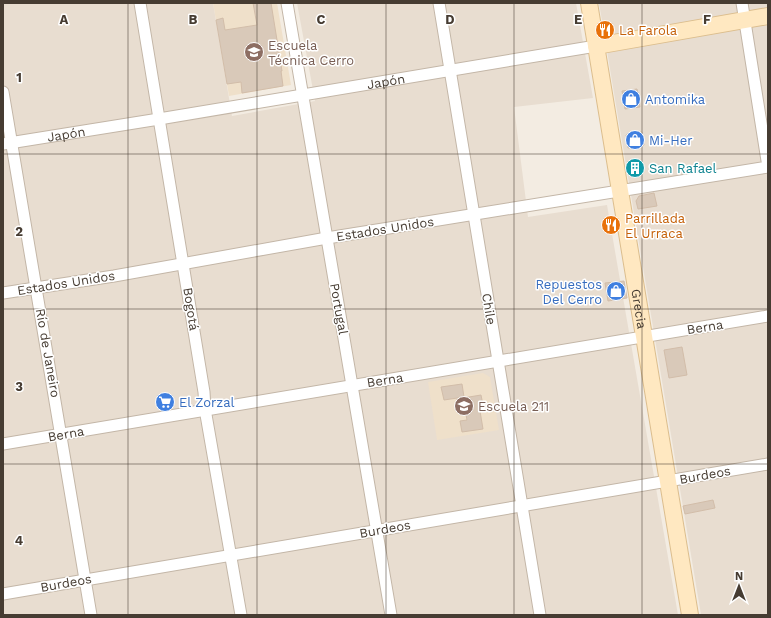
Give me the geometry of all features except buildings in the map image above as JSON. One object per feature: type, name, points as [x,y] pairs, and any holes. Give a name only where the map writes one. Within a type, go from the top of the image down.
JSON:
[{"type":"street","name":"Bogotá","points":[[140,3],[184,263],[204,392],[205,409],[241,615]]},
{"type":"street","name":"Portugal","points":[[287,3],[390,615]]},
{"type":"street","name":"Chile","points":[[439,3],[540,615]]},
{"type":"street","name":"Grecia","points":[[589,3],[690,615]]},
{"type":"street","points":[[742,3],[768,167]]},
{"type":"street","name":"Japón","points":[[7,143],[160,119],[768,16]]},
{"type":"street","name":"Río de Janeiro","points":[[3,92],[7,143],[37,288],[91,615]]},
{"type":"street","name":"Estados Unidos","points":[[3,293],[114,276],[327,238],[768,167]]},
{"type":"street","name":"Berna","points":[[3,444],[768,316]]},
{"type":"street","name":"Burdeos","points":[[3,594],[768,464]]},
{"type":"shaded area","points":[[3,3],[213,3],[232,116],[315,101],[297,3],[576,3],[593,98],[514,107],[528,217],[607,205],[678,615],[3,615]]},
{"type":"shaded area","name":"Escuela Técnica Cerro","points":[[213,3],[277,3],[291,85],[229,96]]},
{"type":"shaded area","points":[[599,3],[768,3],[768,615],[701,615]]},
{"type":"shaded area","name":"Escuela 211","points":[[483,373],[490,377],[499,430],[437,440],[428,382]]},
{"type":"place","name":"La Farola","points":[[605,30]]},
{"type":"place","name":"Escuela Técnica Cerro","points":[[254,52]]},
{"type":"place","name":"Antomika","points":[[631,99]]},
{"type":"place","name":"Mi-Her","points":[[635,140]]},
{"type":"place","name":"San Rafael","points":[[635,168]]},
{"type":"place","name":"Parrillada El Urraca","points":[[611,225]]},
{"type":"place","name":"Repuestos Del Cerro","points":[[616,291]]},
{"type":"place","name":"El Zorzal","points":[[165,402]]},
{"type":"place","name":"Escuela 211","points":[[464,406]]}]
